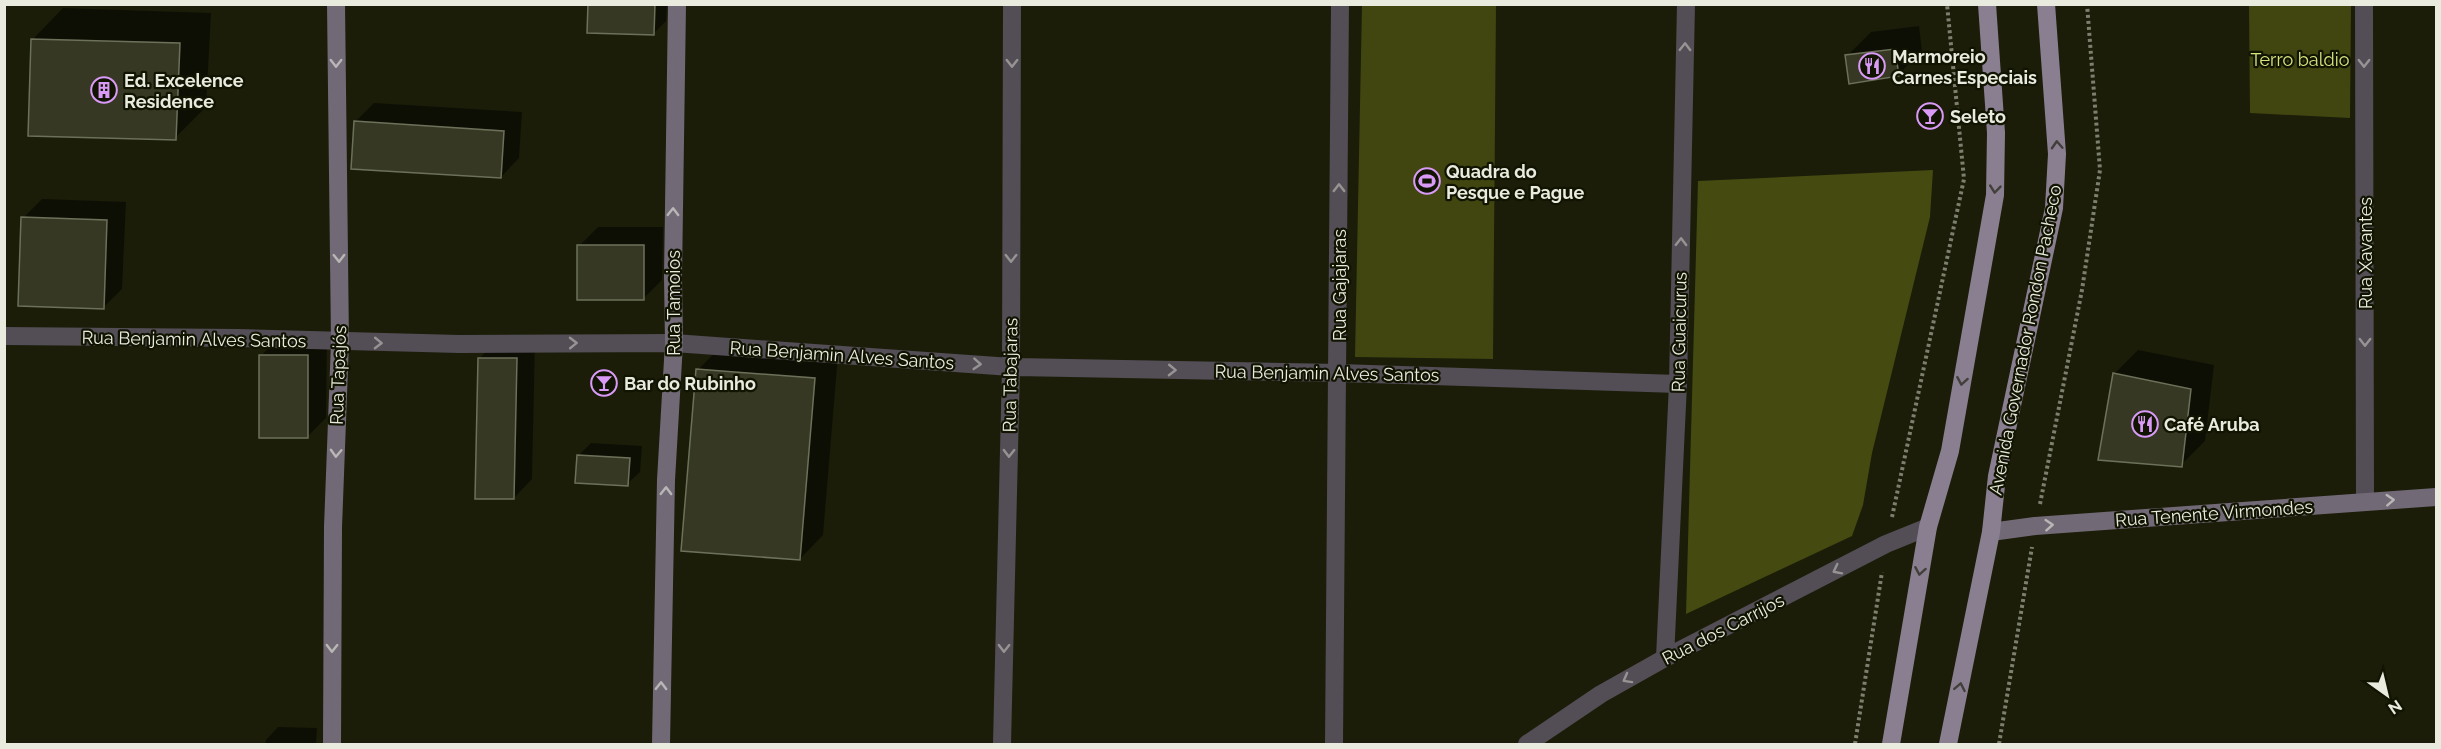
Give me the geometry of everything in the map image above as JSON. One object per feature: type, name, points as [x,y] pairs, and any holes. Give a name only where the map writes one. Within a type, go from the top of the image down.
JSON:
[{"type":"main road","points":[[1891,744],[1928,527],[1950,451],[1995,195],[1996,133],[1987,4]]},
{"type":"main road","name":"Avenida Governador Rondon Pacheco","points":[[1948,744],[1991,532],[1997,476],[2054,208],[2057,154],[2046,4]]},
{"type":"street","name":"Rua Tapajós","points":[[332,744],[333,527],[340,342],[336,4]]},
{"type":"street","name":"Rua Tamoios","points":[[661,744],[666,480],[674,343],[676,4]]},
{"type":"street","name":"Rua Tabajaras","points":[[1002,744],[1011,367],[1012,4]]},
{"type":"street","name":"Rua Gajajaras","points":[[1334,744],[1339,373],[1340,4]]},
{"type":"street","name":"Rua Guaicurus","points":[[1665,658],[1678,384],[1686,4]]},
{"type":"street","name":"Rua Xavantes","points":[[2364,4],[2365,501]]},
{"type":"street","name":"Rua Benjamin Alves Santos","points":[[4,336],[238,338],[459,345],[674,343],[1011,367],[1339,373],[1678,384]]},
{"type":"street","name":"Rua Tenente Virmondes","points":[[1991,532],[2035,526],[2436,497]]},
{"type":"street","name":"Rua dos Carrijos","points":[[1527,744],[1601,694],[1665,658],[1886,544],[1928,527]]},
{"type":"path","points":[[1855,744],[1886,544],[1964,179],[1947,4]]},
{"type":"path","points":[[1999,744],[2035,526],[2082,290],[2100,170],[2087,4]]},
{"type":"green space","name":"Quadra do Pesque e Pague","points":[[1362,5],[1496,5],[1493,359],[1355,357]]},
{"type":"green space","name":"Terro baldio","points":[[2249,5],[2351,5],[2350,118],[2250,113]]},
{"type":"green space","points":[[1933,170],[1930,217],[1872,453],[1863,505],[1852,536],[1686,614],[1698,181]]},
{"type":"building","points":[[588,4],[655,4],[654,35],[587,33]]},
{"type":"building","name":"Ed. Excelence Residence","points":[[31,39],[180,43],[176,140],[28,136]]},
{"type":"building","name":"Marmoreio Carnes Especiais","points":[[1895,49],[1899,76],[1849,84],[1845,55]]},
{"type":"building","points":[[354,121],[504,131],[501,178],[351,169]]},
{"type":"building","points":[[21,217],[107,220],[104,309],[18,306]]},
{"type":"building","points":[[577,245],[644,245],[644,300],[577,300]]},
{"type":"building","points":[[259,355],[308,355],[308,438],[259,438]]},
{"type":"building","points":[[478,358],[517,358],[514,499],[475,499]]},
{"type":"building","points":[[696,369],[815,378],[800,560],[681,551]]},
{"type":"building","name":"Café Aruba","points":[[2113,373],[2191,389],[2182,467],[2098,460]]},
{"type":"building","points":[[577,455],[630,458],[628,486],[575,483]]},
{"type":"place","name":"Marmoreio Carnes Especiais","points":[[1872,66]]},
{"type":"place","name":"Ed. Excelence Residence","points":[[104,90]]},
{"type":"place","name":"Seleto","points":[[1930,116]]},
{"type":"place","name":"Quadra do Pesque e Pague","points":[[1427,181]]},
{"type":"place","name":"Bar do Rubinho","points":[[604,383]]},
{"type":"place","name":"Café Aruba","points":[[2145,424]]}]
